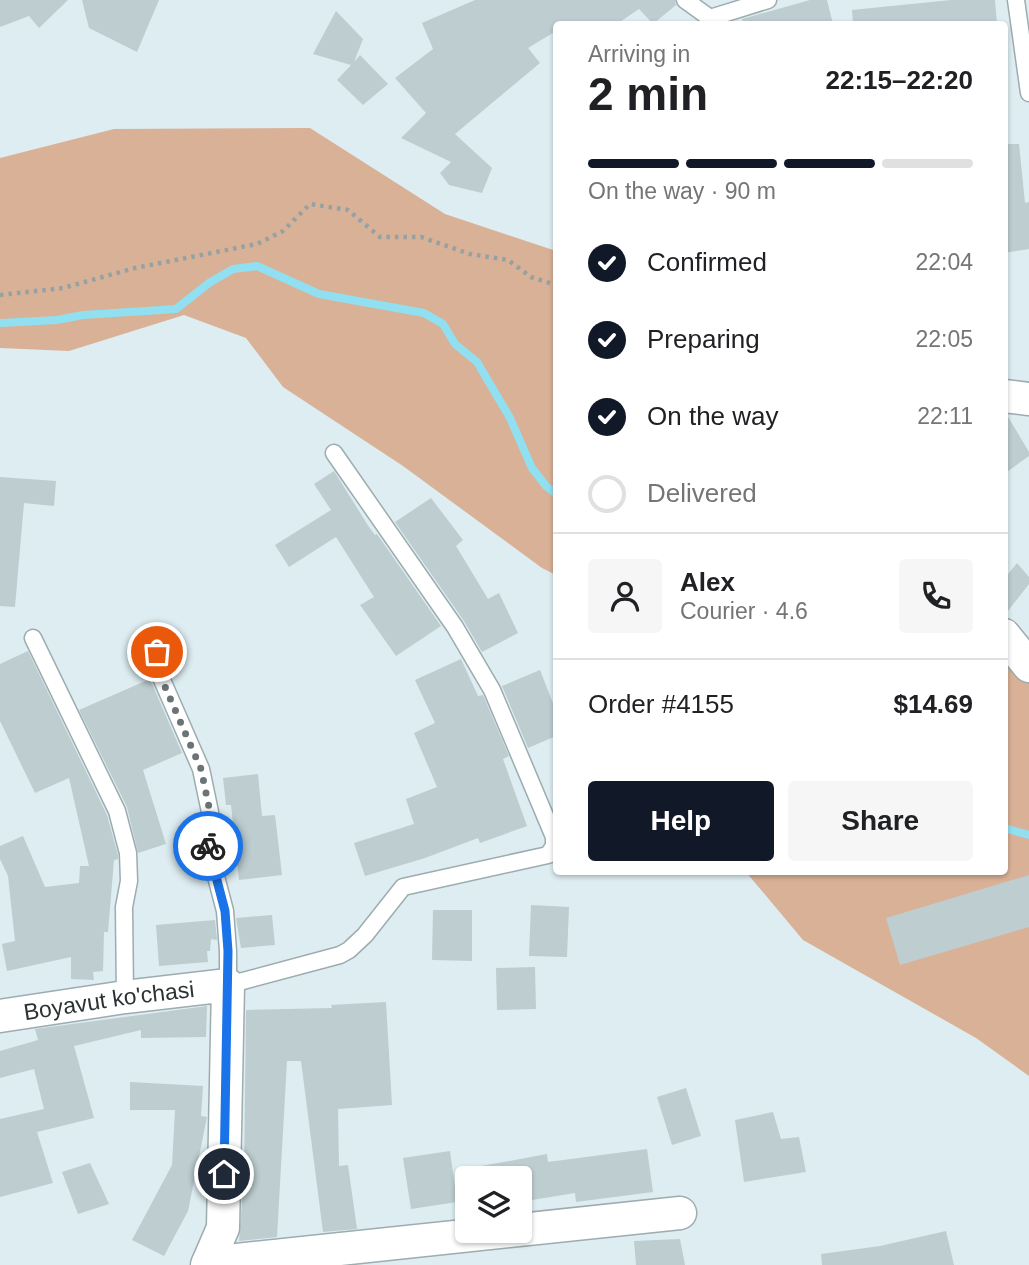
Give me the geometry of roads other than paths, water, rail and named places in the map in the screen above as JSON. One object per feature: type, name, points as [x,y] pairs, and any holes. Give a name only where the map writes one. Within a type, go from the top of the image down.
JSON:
[{"type":"street","points":[[1008,396],[1029,399]]},
{"type":"street","points":[[1008,640],[1029,666]]},
{"type":"street","name":"Boyavut ko'chasi","points":[[0,1016],[228,985],[223,1228],[207,1264]]},
{"type":"street","points":[[207,1264],[680,1213]]},
{"type":"lane","points":[[685,0],[710,18],[768,0]]},
{"type":"lane","points":[[1016,0],[1029,93]]},
{"type":"lane","points":[[334,453],[455,627],[492,690],[553,835]]},
{"type":"lane","points":[[33,638],[117,811],[128,853],[130,881],[124,907],[125,998]]},
{"type":"lane","points":[[157,652],[155,663],[201,769],[210,812],[208,846],[225,911],[228,985],[340,955],[349,950],[365,935],[403,887],[548,855],[553,848]]},
{"type":"waterway","points":[[0,323],[176,309],[209,283],[233,269],[257,266],[319,294],[424,313],[443,324],[455,344],[477,362],[510,418],[532,468],[553,492]]},
{"type":"waterway","points":[[1008,829],[1029,835]]}]
